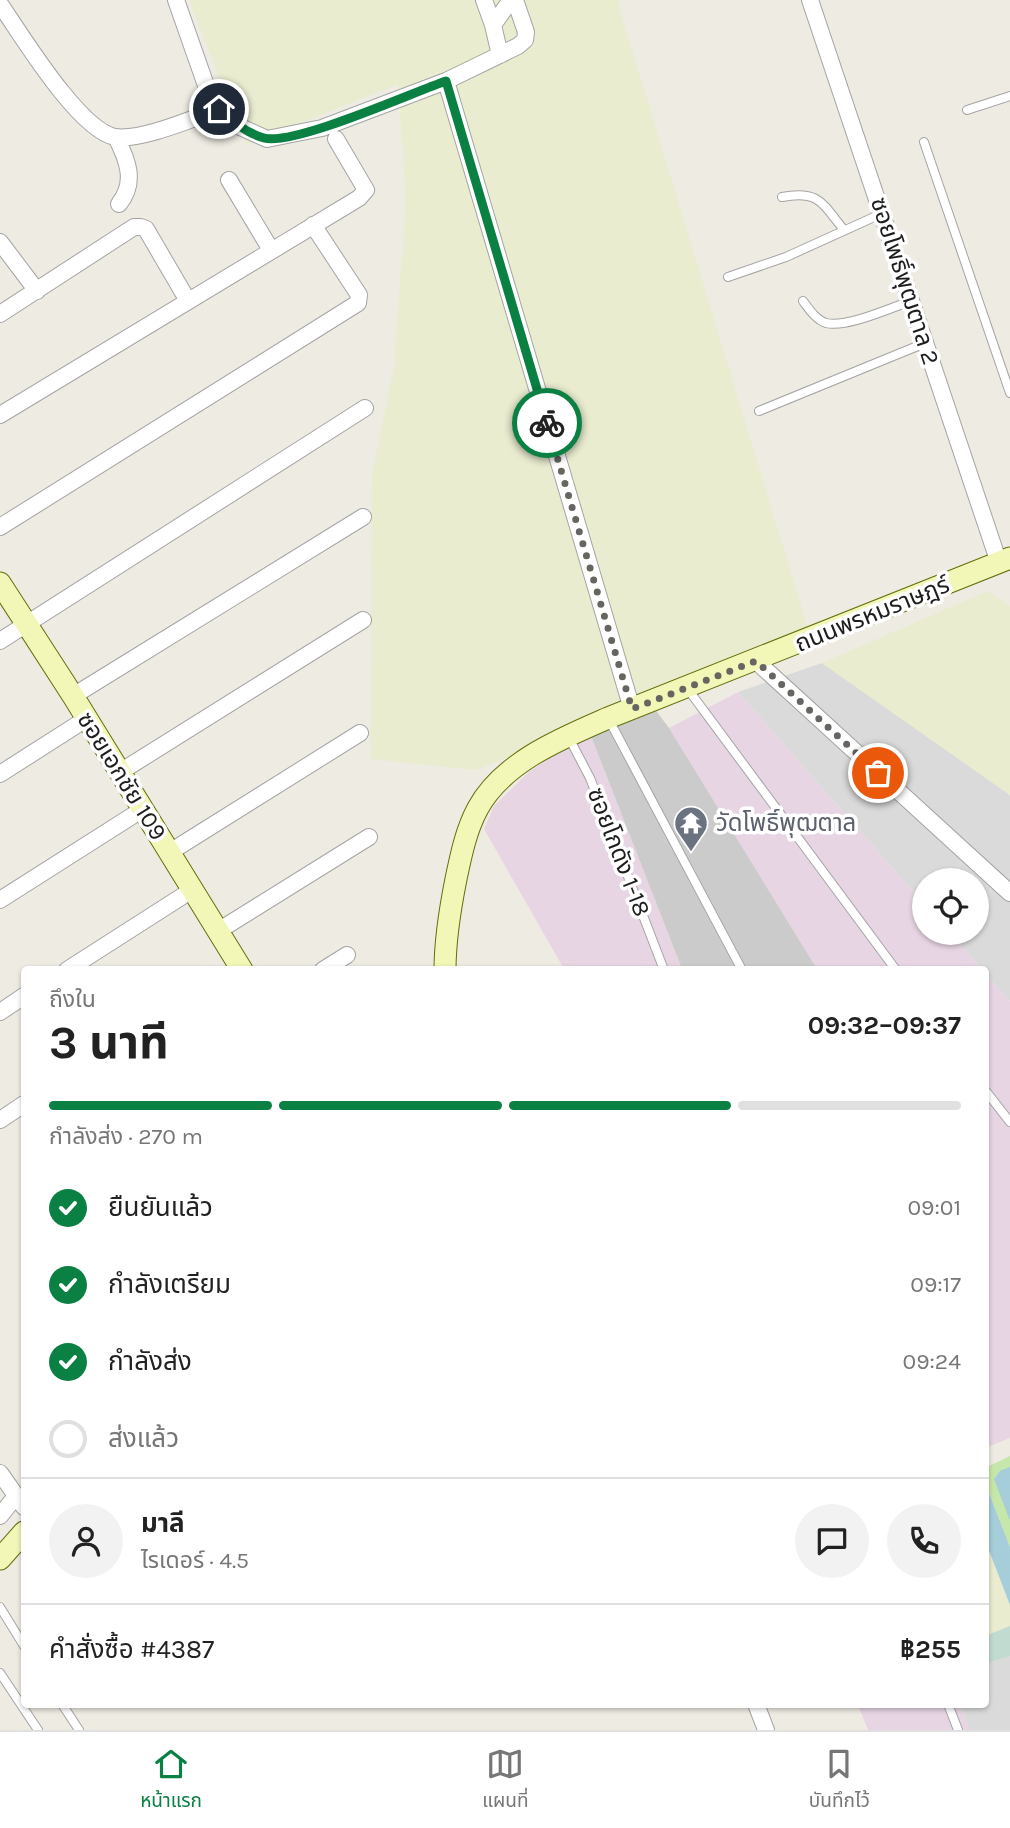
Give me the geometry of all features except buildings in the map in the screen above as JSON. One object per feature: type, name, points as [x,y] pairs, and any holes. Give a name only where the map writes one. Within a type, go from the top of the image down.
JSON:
[{"type":"street","points":[[176,0],[209,94],[219,109],[236,125],[267,139],[322,128],[446,81],[525,40],[526,32],[513,0],[492,25]]},
{"type":"street","points":[[484,0],[500,55]]},
{"type":"street","name":"ซอยโพธิ์พุฒตาล 2","points":[[810,0],[925,343],[1004,561]]},
{"type":"street","points":[[0,4],[79,113],[93,127],[116,137],[152,133],[219,109]]},
{"type":"street","points":[[446,81],[632,709]]},
{"type":"street","points":[[116,137],[126,156],[130,184],[127,195],[119,204]]},
{"type":"street","points":[[0,415],[359,198],[366,190],[336,139]]},
{"type":"street","points":[[229,180],[271,250]]},
{"type":"street","points":[[0,527],[358,303],[359,295],[313,225]]},
{"type":"street","points":[[0,314],[134,227],[146,229],[188,301]]},
{"type":"street","points":[[0,242],[37,291]]},
{"type":"street","points":[[0,641],[365,408]]},
{"type":"street","points":[[73,696],[363,517]]},
{"type":"street","name":"ถนนพรหมราษฎร์","points":[[445,966],[445,948],[458,867],[468,830],[479,806],[495,785],[515,768],[545,747],[608,718],[1004,561]]},
{"type":"street","name":"ซอยเอกชัย 109","points":[[0,583],[73,696],[238,966]]},
{"type":"street","points":[[120,772],[363,620]]},
{"type":"street","points":[[756,661],[1010,893]]},
{"type":"street","points":[[0,774],[86,719]]},
{"type":"street","points":[[170,852],[360,733]]},
{"type":"street","points":[[0,900],[143,809]]},
{"type":"street","points":[[218,931],[369,837]]},
{"type":"street","points":[[73,966],[192,890]]},
{"type":"street","points":[[329,966],[347,955]]},
{"type":"street","points":[[0,1012],[21,998]]},
{"type":"street","points":[[0,1120],[21,1106]]},
{"type":"street","points":[[0,1473],[20,1502],[0,1516]]},
{"type":"street","points":[[0,1559],[21,1535]]},
{"type":"street","points":[[758,1708],[766,1730]]},
{"type":"lane","points":[[967,110],[1010,96]]},
{"type":"lane","points":[[924,142],[1010,393]]},
{"type":"lane","points":[[782,197],[799,194],[816,198],[844,230]]},
{"type":"lane","points":[[728,278],[786,257],[883,213]]},
{"type":"lane","points":[[803,301],[818,319],[828,324],[858,318],[911,301]]},
{"type":"lane","points":[[759,411],[925,343]]},
{"type":"lane","points":[[687,688],[893,966]]},
{"type":"lane","points":[[608,718],[740,966]]},
{"type":"lane","name":"ซอยโกดัง 1-18","points":[[568,736],[590,778],[662,966]]},
{"type":"lane","points":[[989,1095],[1010,1122]]},
{"type":"lane","points":[[0,1607],[21,1641]]},
{"type":"lane","points":[[0,1673],[4,1686],[38,1730]]},
{"type":"lane","points":[[65,1708],[79,1730]]},
{"type":"lane","points":[[950,1708],[958,1730]]},
{"type":"shaded area","points":[[822,663],[1010,795],[1010,1001],[989,977],[989,966],[979,966],[961,945],[989,945],[989,868],[912,868],[912,890],[738,692]]},
{"type":"shaded area","points":[[738,692],[912,890],[912,945],[961,945],[979,966],[815,966],[669,728]]},
{"type":"shaded area","name":"วัดโพธิ์พุฒตาล","points":[[654,708],[669,728],[815,966],[681,966],[591,736]]},
{"type":"shaded area","points":[[591,736],[681,966],[562,966],[484,829],[494,806],[530,771],[565,748]]},
{"type":"shaded area","points":[[989,977],[1010,1001],[1010,1438],[989,1446]]},
{"type":"shaded area","points":[[1010,1656],[1010,1730],[970,1730],[961,1708],[989,1708],[989,1663]]},
{"type":"shaded area","points":[[859,1708],[961,1708],[970,1730],[868,1730]]},
{"type":"green space","points":[[189,0],[617,0],[808,628],[477,770],[370,759],[372,475],[394,366],[406,200],[398,84],[246,145]]},
{"type":"green space","points":[[988,591],[1010,606],[1010,795],[822,663]]},
{"type":"green space","points":[[1010,1456],[1010,1467],[1001,1470],[1010,1521],[1010,1547],[989,1493],[989,1466]]},
{"type":"green space","points":[[989,1550],[1010,1605],[1010,1626],[989,1634]]},
{"type":"green space","points":[[1010,1626],[1010,1656],[989,1663],[989,1634]]},
{"type":"water","points":[[1010,1467],[1010,1521],[994,1479],[1001,1470]]},
{"type":"water","points":[[989,1493],[1010,1547],[1010,1605],[989,1550]]},
{"type":"way so far","points":[[547,423],[632,709],[756,661],[878,773]]},
{"type":"place","name":"วัดโพธิ์พุฒตาล","points":[[691,853]]},
{"type":"route","points":[[219,109],[236,125],[267,139],[298,135],[322,128],[446,81],[547,423]]}]
